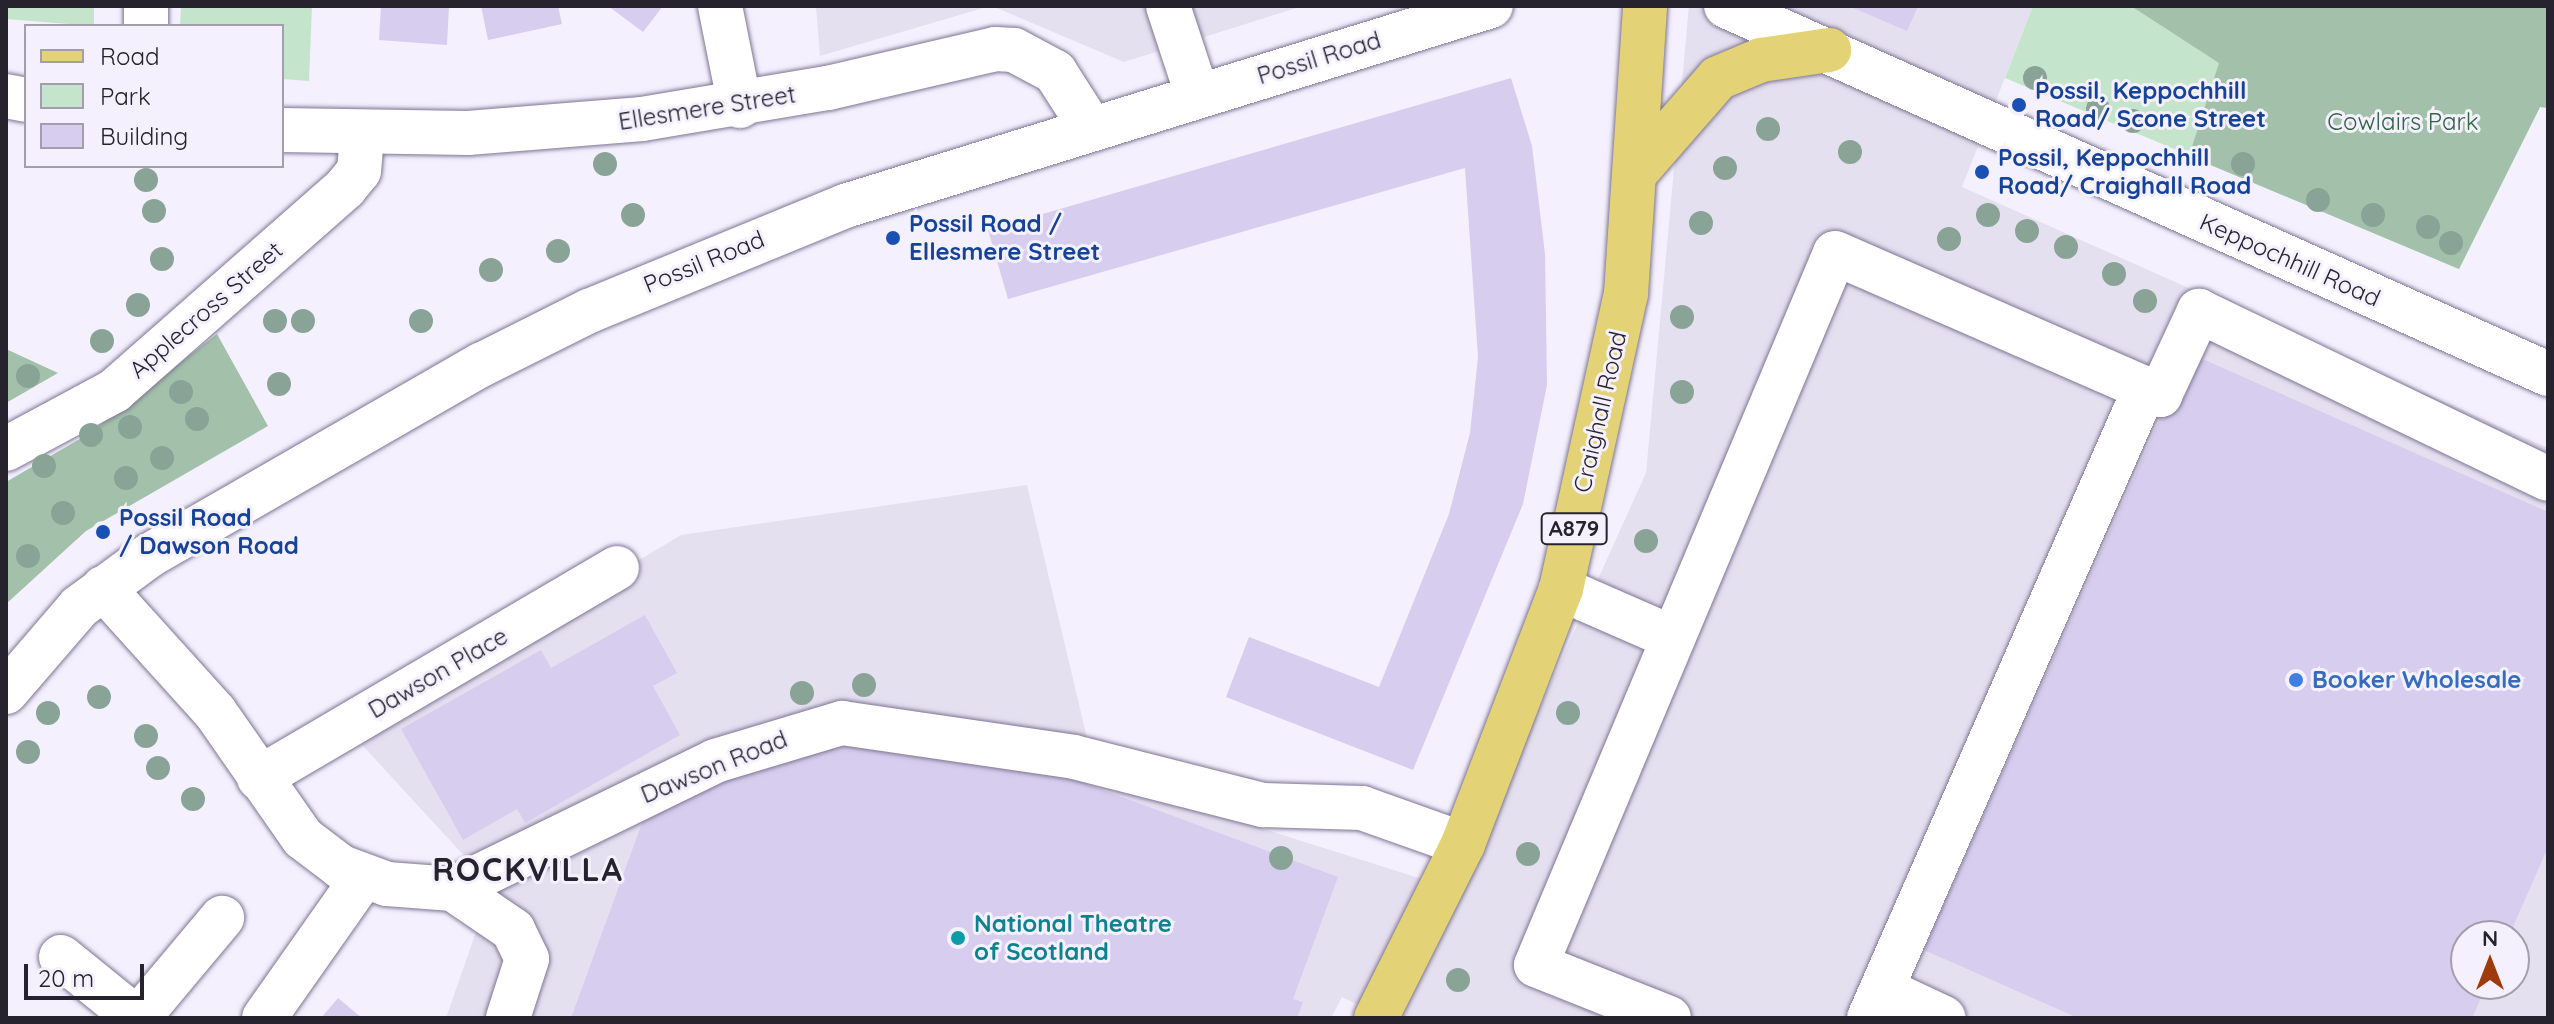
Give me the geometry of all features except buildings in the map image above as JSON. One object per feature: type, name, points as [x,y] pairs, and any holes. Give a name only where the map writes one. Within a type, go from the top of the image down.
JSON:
[{"type":"main road","name":"Craighall Road","points":[[1376,1018],[1463,844],[1561,589],[1626,294],[1637,171],[1645,6]]},
{"type":"main road","points":[[1637,171],[1718,78],[1761,60],[1829,50]]},
{"type":"street","points":[[720,6],[740,106]]},
{"type":"street","points":[[1168,6],[1197,94]]},
{"type":"street","name":"Possil Road","points":[[6,692],[103,588],[552,328],[845,206],[1197,94],[1491,6]]},
{"type":"street","name":"Keppochhill Road","points":[[1726,6],[2548,374]]},
{"type":"street","name":"Ellesmere Street","points":[[284,130],[362,133],[549,129],[740,106],[995,49],[1055,72],[1091,128]]},
{"type":"street","name":"Applecross Street","points":[[6,449],[114,391],[345,188],[359,171],[362,133]]},
{"type":"street","points":[[1669,1018],[1536,965],[1835,253],[2160,395],[2199,311],[2548,479]]},
{"type":"street","points":[[1944,1018],[1875,1004],[2145,388]]},
{"type":"street","name":"Dawson Place","points":[[259,778],[617,568]]},
{"type":"street","points":[[103,588],[168,654],[303,838],[363,877],[453,889],[513,930],[527,959],[508,1018]]},
{"type":"street","points":[[1561,589],[1673,638]]},
{"type":"street","name":"Dawson Road","points":[[453,889],[715,761],[842,723],[1074,757],[1263,805],[1362,808],[1463,844]]},
{"type":"street","points":[[264,1018],[363,877]]},
{"type":"street","points":[[61,957],[137,1018],[222,918]]},
{"type":"shaded area","points":[[816,6],[990,6],[820,56]]},
{"type":"shaded area","points":[[992,6],[1303,6],[1124,62]]},
{"type":"shaded area","points":[[1689,6],[2033,6],[1962,187],[2548,448],[2548,1018],[1384,1018],[1342,997],[1331,1018],[446,1018],[492,886],[351,733],[681,535],[1027,485],[1096,776],[1457,890],[1646,473]]},
{"type":"green space","points":[[6,6],[94,6],[94,24],[6,19]]},
{"type":"green space","points":[[181,6],[312,6],[309,81],[284,79],[284,24],[180,24]]},
{"type":"green space","name":"Cowlairs Park","points":[[2033,6],[2548,6],[2548,108],[2540,107],[2459,269],[2005,78]]},
{"type":"green space","name":"Cowlairs Park","points":[[2131,6],[2548,6],[2548,108],[2540,107],[2459,269],[2189,156],[2219,63]]},
{"type":"green space","points":[[217,334],[268,426],[86,531],[6,604],[6,482],[90,433]]},
{"type":"green space","points":[[6,349],[58,373],[6,403]]},
{"type":"place","name":"Possil, Keppochhill Road/ Scone Street","points":[[2019,105]]},
{"type":"place","name":"Possil, Keppochhill Road/ Craighall Road","points":[[1982,172]]},
{"type":"place","name":"Possil Road / Ellesmere Street","points":[[893,238]]},
{"type":"place","name":"Possil Road / Dawson Road","points":[[103,532]]},
{"type":"place","name":"Booker Wholesale","points":[[2296,680]]},
{"type":"place","name":"National Theatre of Scotland","points":[[958,938]]},
{"type":"district","name":"ROCKVILLA","points":[[528,869]]}]
